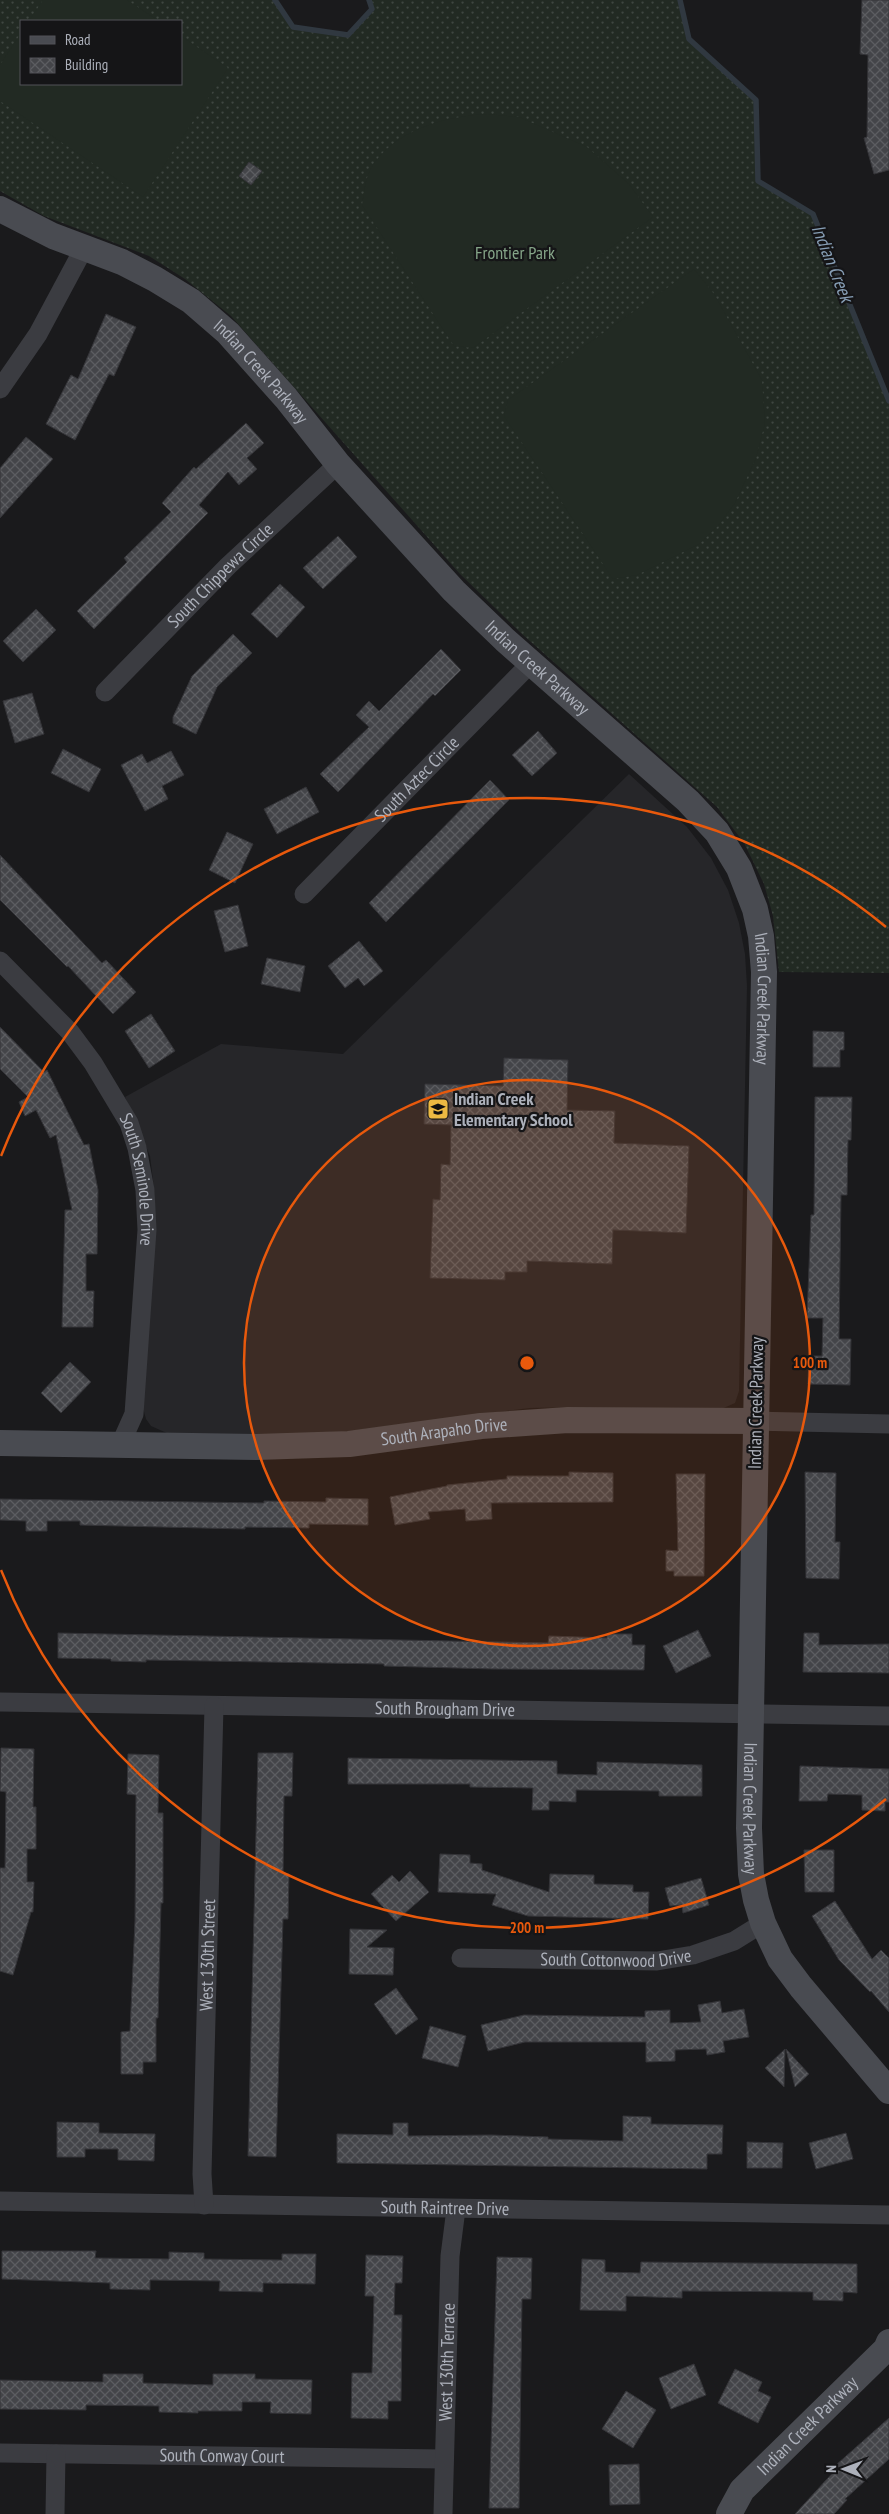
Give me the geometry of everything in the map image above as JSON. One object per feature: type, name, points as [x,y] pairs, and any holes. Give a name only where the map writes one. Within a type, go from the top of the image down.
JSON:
[{"type":"street","name":"Indian Creek Parkway","points":[[0,209],[53,236],[122,262],[155,279],[191,301],[228,333],[286,398],[338,464],[454,591],[531,663],[688,801],[729,850],[739,868],[755,909],[761,936],[764,972],[749,1828],[751,1864],[756,1900],[763,1923],[780,1959],[801,1988],[889,2091]]},
{"type":"street","points":[[0,389],[38,334],[84,248]]},
{"type":"street","name":"South Chippewa Circle","points":[[105,692],[228,566],[338,464]]},
{"type":"street","name":"South Aztec Circle","points":[[304,894],[531,663]]},
{"type":"street","name":"South Seminole Drive","points":[[0,961],[70,1032],[93,1063],[129,1123],[137,1148],[145,1190],[147,1230],[134,1414],[121,1443]]},
{"type":"street","name":"South Arapaho Drive","points":[[0,1443],[121,1443],[226,1447],[340,1444],[481,1426],[568,1420],[889,1424]]},
{"type":"street","name":"South Brougham Drive","points":[[0,1702],[889,1716]]},
{"type":"street","name":"West 130th Street","points":[[204,2205],[202,2155],[214,1706]]},
{"type":"street","name":"South Cottonwood Drive","points":[[461,1958],[657,1961],[693,1955],[734,1941],[763,1923]]},
{"type":"street","name":"South Raintree Drive","points":[[0,2201],[889,2215]]},
{"type":"street","name":"West 130th Terrace","points":[[443,2514],[450,2256],[456,2209]]},
{"type":"street","name":"Indian Creek Parkway","points":[[729,2514],[742,2490],[886,2349],[889,2342]]},
{"type":"street","name":"South Conway Court","points":[[0,2453],[444,2458]]},
{"type":"street","points":[[55,2514],[56,2454]]},
{"type":"shaded area","name":"Indian Creek Elementary School","points":[[629,774],[687,827],[711,858],[728,890],[739,923],[745,954],[747,986],[739,1391],[735,1403],[717,1411],[591,1407],[530,1408],[348,1431],[295,1434],[169,1434],[151,1426],[146,1419],[143,1408],[155,1235],[155,1196],[150,1156],[125,1097],[221,1044],[343,1054]]},
{"type":"green space","name":"Frontier Park","points":[[0,0],[275,0],[293,27],[348,35],[372,9],[369,0],[680,0],[689,39],[756,100],[758,181],[813,214],[889,401],[889,973],[779,972],[773,916],[764,884],[744,843],[717,807],[522,634],[460,574],[231,316],[185,279],[149,256],[44,216],[0,191]]},
{"type":"green space","points":[[43,0],[127,0],[157,20],[30,20]]},
{"type":"green space","points":[[20,35],[20,85],[182,85],[182,37],[228,68],[143,197],[0,101],[0,65]]},
{"type":"green space","points":[[488,114],[519,117],[587,147],[629,184],[653,217],[473,348],[454,346],[362,205],[370,170],[380,156],[392,145],[406,135],[438,122],[472,115]]},
{"type":"green space","points":[[694,269],[714,294],[762,380],[765,423],[756,458],[735,503],[718,526],[699,544],[637,575],[613,579],[504,416],[508,400]]},
{"type":"building","points":[[862,0],[889,0],[889,170],[874,174],[864,138],[867,137],[868,55],[860,54]]},
{"type":"building","points":[[249,162],[262,171],[251,185],[239,176]]},
{"type":"building","points":[[106,314],[136,327],[114,376],[109,374],[75,440],[46,424],[71,375],[78,379]]},
{"type":"building","points":[[246,423],[264,443],[247,458],[257,469],[239,485],[228,472],[199,505],[208,513],[94,629],[77,611],[127,562],[124,558],[171,512],[162,503],[194,467],[196,469]]},
{"type":"building","points":[[26,437],[53,459],[0,518],[0,468]]},
{"type":"building","points":[[338,536],[357,557],[323,589],[303,568]]},
{"type":"building","points":[[280,584],[305,607],[277,638],[251,614]]},
{"type":"building","points":[[36,609],[56,630],[23,662],[3,641]]},
{"type":"building","points":[[233,634],[252,653],[217,687],[196,734],[173,723],[173,717],[192,676]]},
{"type":"building","points":[[441,649],[461,670],[435,696],[433,694],[338,792],[320,774],[369,727],[356,715],[369,701],[379,711]]},
{"type":"building","points":[[32,693],[44,734],[15,743],[3,701]]},
{"type":"building","points":[[538,731],[557,753],[532,776],[512,755]]},
{"type":"building","points":[[63,749],[101,769],[89,792],[51,773]]},
{"type":"building","points":[[171,751],[184,775],[162,786],[168,799],[145,811],[121,765],[142,754],[147,763]]},
{"type":"building","points":[[490,780],[509,800],[386,922],[369,903]]},
{"type":"building","points":[[306,787],[319,812],[277,834],[264,809]]},
{"type":"building","points":[[227,832],[253,844],[235,883],[209,870]]},
{"type":"building","points":[[0,855],[102,963],[106,960],[136,992],[113,1014],[68,966],[0,900]]},
{"type":"building","points":[[238,905],[248,946],[225,952],[214,911]]},
{"type":"building","points":[[359,941],[383,971],[364,986],[358,978],[345,988],[328,966]]},
{"type":"building","points":[[267,958],[305,966],[300,992],[261,984]]},
{"type":"building","points":[[151,1014],[175,1051],[149,1068],[125,1031]]},
{"type":"building","points":[[0,1027],[44,1072],[47,1070],[84,1145],[89,1144],[98,1190],[97,1254],[86,1254],[86,1291],[94,1291],[93,1327],[62,1327],[65,1210],[72,1210],[56,1135],[50,1138],[36,1110],[25,1116],[19,1102],[28,1097],[0,1069]]},
{"type":"building","points":[[813,1031],[844,1032],[844,1050],[840,1050],[840,1067],[813,1067]]},
{"type":"building","points":[[504,1058],[568,1060],[567,1110],[615,1111],[614,1143],[689,1146],[686,1233],[613,1230],[612,1264],[527,1261],[527,1272],[505,1272],[505,1280],[430,1278],[433,1199],[440,1200],[441,1164],[450,1165],[451,1125],[424,1124],[425,1084],[503,1086]]},
{"type":"building","points":[[815,1097],[852,1097],[851,1140],[848,1140],[847,1195],[841,1195],[839,1339],[851,1339],[850,1385],[808,1384],[809,1356],[822,1356],[823,1318],[807,1318],[811,1215],[814,1215]]},
{"type":"building","points":[[70,1362],[91,1382],[61,1413],[41,1393]]},
{"type":"building","points":[[569,1472],[613,1473],[613,1502],[491,1503],[492,1519],[466,1521],[465,1509],[428,1512],[430,1519],[395,1525],[390,1497],[447,1485],[507,1479],[507,1476],[569,1476]]},
{"type":"building","points":[[805,1472],[836,1473],[835,1542],[840,1542],[839,1579],[806,1578]]},
{"type":"building","points":[[676,1474],[705,1474],[704,1576],[674,1576],[674,1571],[666,1571],[666,1550],[678,1551]]},
{"type":"building","points":[[326,1498],[368,1499],[368,1525],[309,1524],[309,1528],[245,1527],[245,1529],[80,1525],[80,1521],[47,1521],[47,1531],[26,1531],[26,1521],[0,1520],[0,1499],[264,1503],[264,1501],[326,1502]]},
{"type":"building","points":[[698,1630],[711,1656],[676,1673],[663,1646]]},
{"type":"building","points":[[58,1633],[548,1643],[549,1636],[607,1638],[607,1634],[632,1634],[632,1645],[645,1645],[644,1670],[494,1669],[384,1666],[384,1664],[146,1660],[146,1662],[58,1658]]},
{"type":"building","points":[[804,1633],[819,1633],[819,1645],[889,1644],[889,1673],[803,1672]]},
{"type":"building","points":[[1,1748],[34,1749],[33,1807],[36,1807],[36,1849],[27,1849],[27,1882],[34,1882],[33,1912],[31,1912],[13,1975],[0,1971],[0,1868],[5,1868],[6,1792],[0,1791]]},
{"type":"building","points":[[258,1753],[293,1753],[292,1796],[284,1796],[283,1874],[289,1874],[288,1919],[283,1919],[276,2157],[248,2156]]},
{"type":"building","points":[[128,1754],[159,1755],[158,1813],[163,1813],[163,1903],[161,1903],[156,2062],[143,2062],[143,2074],[121,2074],[121,2032],[130,2031],[135,1921],[136,1795],[127,1794]]},
{"type":"building","points":[[348,1758],[557,1761],[557,1774],[597,1775],[597,1762],[702,1765],[702,1796],[659,1796],[659,1791],[576,1790],[576,1802],[549,1801],[549,1810],[532,1810],[533,1788],[470,1787],[470,1784],[348,1784]]},
{"type":"building","points":[[800,1766],[889,1769],[889,1802],[885,1802],[885,1811],[862,1810],[862,1795],[828,1794],[827,1801],[799,1801]]},
{"type":"building","points":[[804,1850],[834,1850],[834,1892],[805,1892]]},
{"type":"building","points":[[440,1854],[470,1855],[470,1863],[482,1864],[482,1870],[549,1892],[550,1874],[594,1875],[594,1884],[633,1885],[633,1892],[649,1892],[648,1919],[528,1916],[492,1905],[496,1894],[438,1892]]},
{"type":"building","points":[[410,1871],[429,1892],[396,1921],[371,1894],[392,1875],[399,1882]]},
{"type":"building","points":[[701,1878],[709,1905],[683,1913],[682,1905],[670,1906],[665,1888]]},
{"type":"building","points":[[835,1901],[872,1959],[881,1950],[889,1958],[889,2012],[871,1991],[839,1960],[812,1916]]},
{"type":"building","points":[[350,1929],[387,1930],[367,1947],[394,1948],[393,1975],[349,1974]]},
{"type":"building","points":[[396,1988],[418,2019],[396,2035],[374,2004]]},
{"type":"building","points":[[720,2001],[722,2013],[744,2009],[749,2037],[723,2041],[725,2052],[707,2055],[706,2049],[675,2050],[675,2061],[646,2062],[646,2042],[525,2042],[488,2051],[481,2025],[524,2015],[645,2017],[645,2011],[670,2010],[670,2023],[701,2022],[698,2005]]},
{"type":"building","points":[[430,2026],[466,2036],[458,2067],[422,2058]]},
{"type":"building","points":[[785,2049],[784,2087],[765,2068]]},
{"type":"building","points":[[786,2049],[809,2074],[795,2087]]},
{"type":"building","points":[[623,2116],[651,2117],[651,2124],[723,2125],[722,2154],[707,2154],[707,2169],[337,2163],[337,2134],[393,2135],[393,2123],[408,2123],[408,2136],[491,2135],[623,2141]]},
{"type":"building","points":[[57,2122],[99,2123],[99,2133],[155,2134],[154,2161],[118,2160],[118,2149],[85,2149],[85,2157],[57,2157]]},
{"type":"building","points":[[846,2133],[853,2159],[816,2169],[809,2143]]},
{"type":"building","points":[[747,2142],[783,2143],[782,2168],[747,2168]]},
{"type":"building","points":[[2,2251],[96,2251],[95,2258],[169,2259],[169,2252],[204,2253],[204,2259],[282,2260],[282,2254],[316,2254],[315,2284],[263,2283],[263,2292],[219,2291],[220,2281],[150,2280],[150,2290],[110,2289],[110,2283],[2,2279]]},
{"type":"building","points":[[366,2255],[403,2256],[402,2283],[395,2283],[394,2315],[402,2315],[401,2401],[388,2401],[388,2419],[351,2418],[352,2373],[372,2373],[374,2296],[365,2296]]},
{"type":"building","points":[[497,2257],[532,2258],[531,2299],[522,2299],[519,2508],[489,2508]]},
{"type":"building","points":[[582,2259],[605,2260],[605,2272],[640,2273],[641,2262],[857,2264],[857,2293],[843,2292],[843,2301],[813,2300],[813,2292],[682,2291],[682,2298],[626,2296],[626,2311],[580,2310]]},
{"type":"building","points":[[694,2364],[706,2395],[671,2409],[659,2378]]},
{"type":"building","points":[[735,2369],[762,2382],[758,2391],[771,2397],[758,2423],[718,2403]]},
{"type":"building","points":[[103,2374],[143,2374],[143,2383],[213,2385],[213,2374],[255,2374],[255,2379],[312,2380],[311,2414],[270,2413],[271,2402],[242,2402],[242,2411],[198,2411],[198,2413],[159,2412],[159,2406],[86,2405],[86,2410],[0,2409],[0,2380],[103,2382]]},
{"type":"building","points":[[626,2391],[656,2410],[633,2448],[602,2429]]},
{"type":"building","points":[[889,2418],[889,2459],[845,2499],[847,2500],[834,2514],[795,2514],[838,2467],[836,2465]]},
{"type":"building","points":[[639,2464],[640,2504],[610,2505],[609,2465]]},
{"type":"waterway","name":"Indian Creek","points":[[275,0],[293,27],[348,35],[372,9],[369,0]]},
{"type":"waterway","name":"Indian Creek","points":[[680,0],[689,39],[756,100],[758,181],[813,214],[889,401]]},
{"type":"place","name":"Indian Creek Elementary School","points":[[438,1109]]}]
